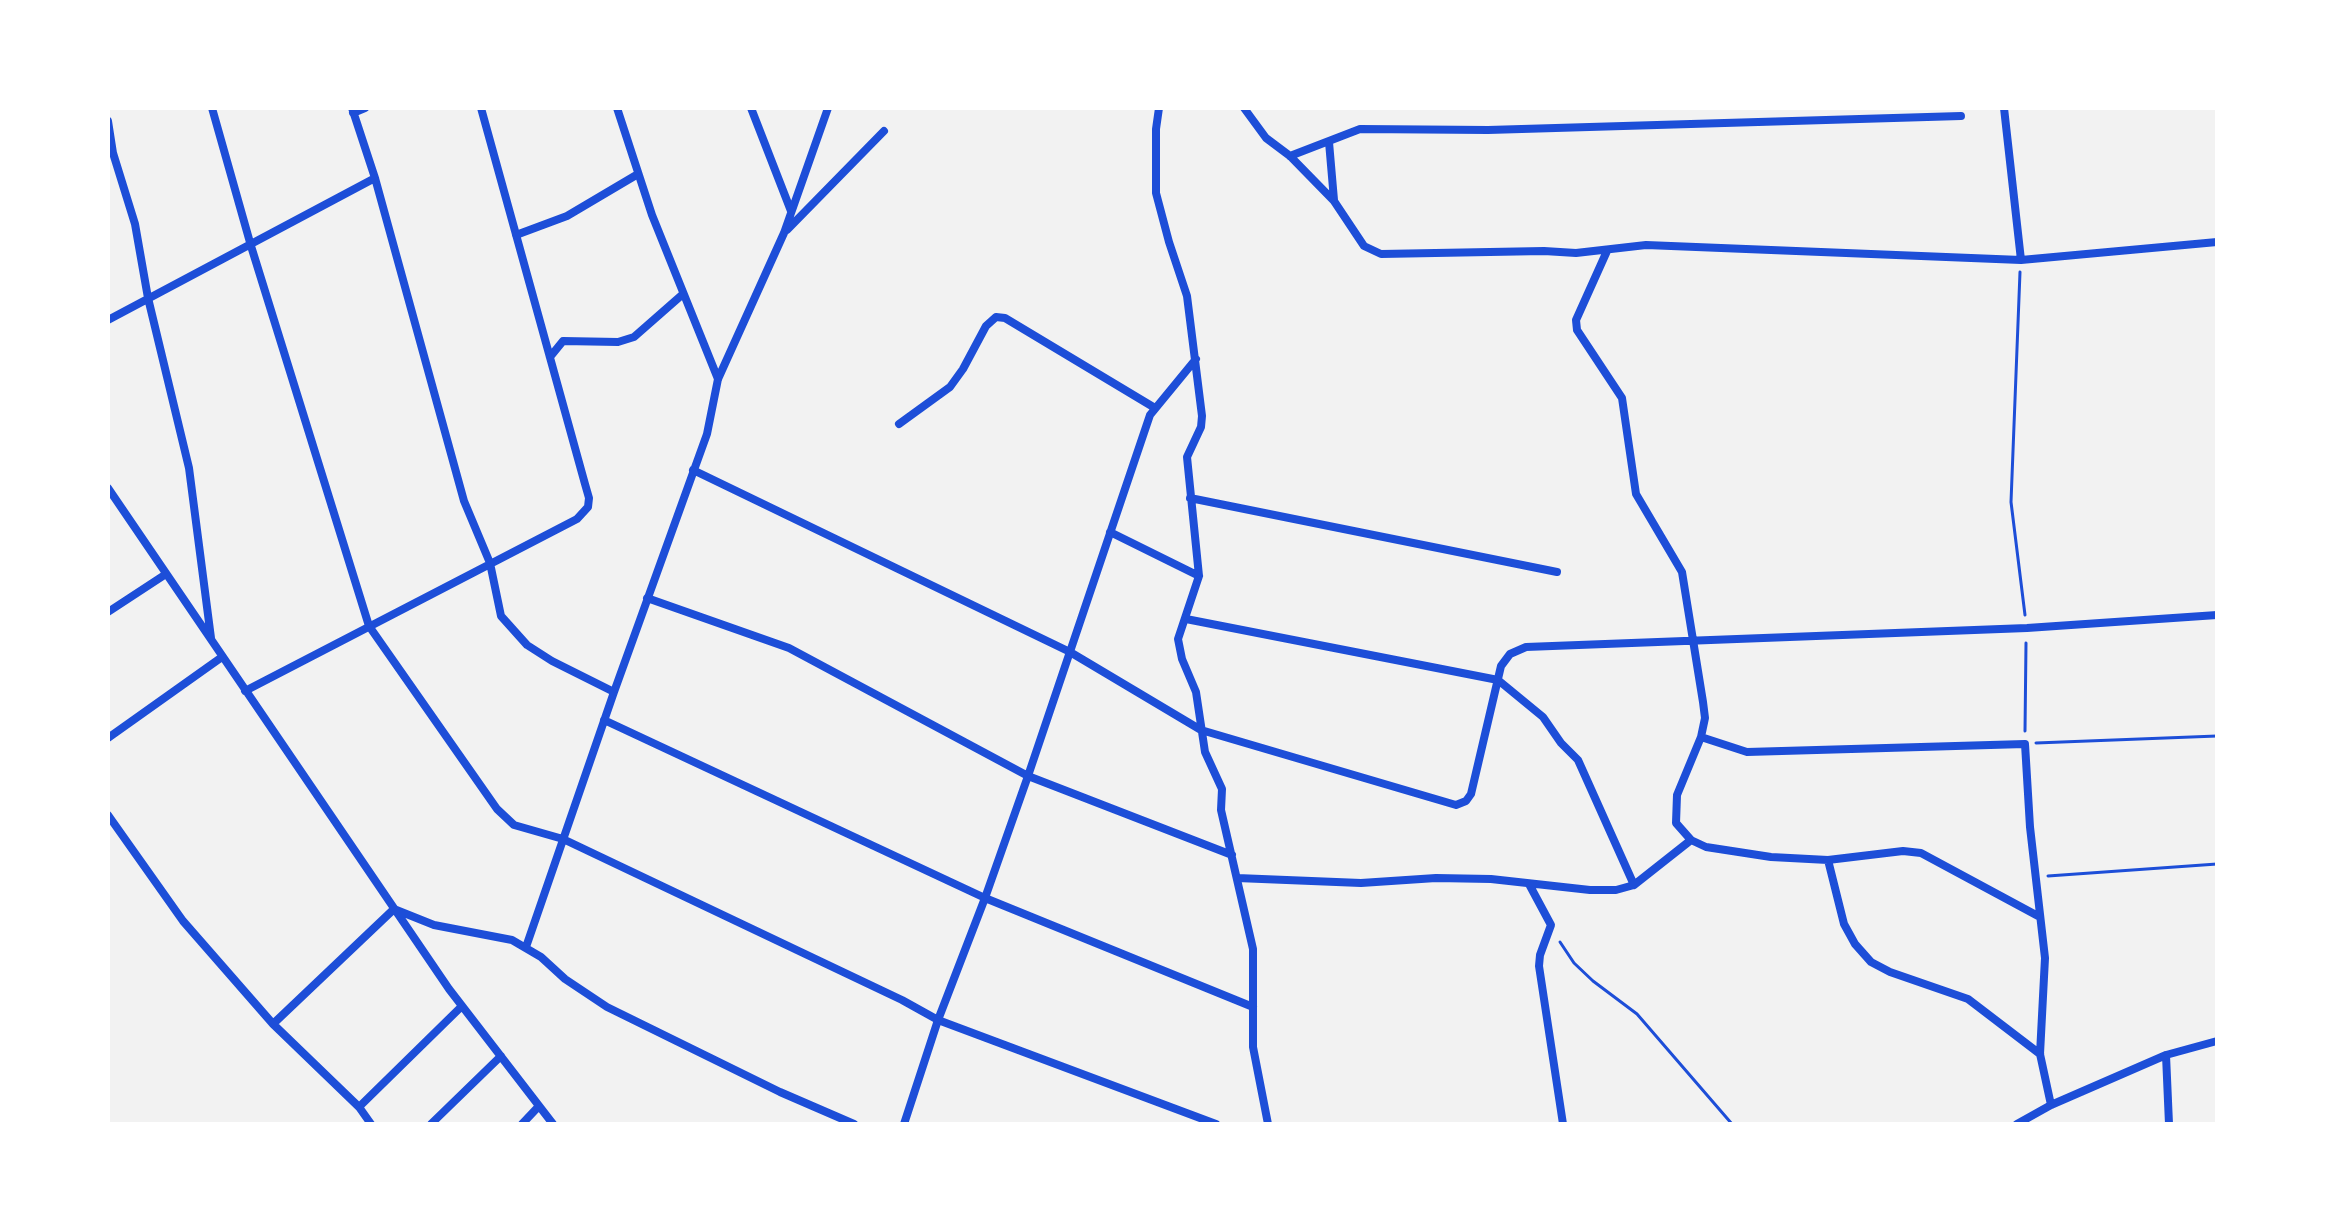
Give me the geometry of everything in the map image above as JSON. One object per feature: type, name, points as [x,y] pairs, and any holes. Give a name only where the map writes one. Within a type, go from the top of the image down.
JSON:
[{"type":"street","points":[[212,108],[251,246],[369,626],[497,809],[514,825],[563,839],[938,1020],[1216,1124]]},
{"type":"street","points":[[365,108],[352,110],[375,178],[464,501],[490,563],[501,616],[527,645],[614,692]]},
{"type":"street","points":[[245,691],[577,519],[588,507],[589,498],[481,108]]},
{"type":"street","points":[[617,108],[638,174],[718,379]]},
{"type":"street","points":[[751,108],[791,211]]},
{"type":"street","points":[[526,947],[707,434],[718,379],[784,233],[828,108]]},
{"type":"street","points":[[1159,108],[1156,193],[1187,296],[1202,416],[1201,427],[1187,457],[1199,576],[1178,639],[1182,659],[1196,692],[1205,752],[1222,789],[1221,810],[1253,949],[1253,1047],[1268,1124]]},
{"type":"street","points":[[1244,108],[1266,138],[1290,156],[1334,201],[1364,246],[1371,252],[1381,254],[1607,251],[1646,245],[2021,260],[2217,242]]},
{"type":"street","points":[[2004,108],[2021,260]]},
{"type":"street","points":[[1290,156],[1360,129],[1488,130],[1961,116]]},
{"type":"street","points":[[108,121],[113,153],[135,224],[148,298],[189,468],[212,643]]},
{"type":"street","points":[[784,233],[884,131]]},
{"type":"street","points":[[1329,142],[1334,201]]},
{"type":"street","points":[[516,235],[567,216],[638,174]]},
{"type":"street","points":[[108,320],[375,178]]},
{"type":"street","points":[[1607,251],[1576,320],[1577,330],[1622,398],[1636,494],[1682,572],[1705,718],[1701,737],[1677,795],[1676,823],[1691,840],[1720,850],[1771,857],[1828,860],[1903,851],[1921,853],[2038,916]]},
{"type":"street","points":[[550,357],[563,341],[618,342],[634,337],[683,294]]},
{"type":"street","points":[[899,424],[950,387],[986,326],[996,317],[1005,318],[1155,408]]},
{"type":"street","points":[[904,1124],[1155,408],[1197,359]]},
{"type":"street","points":[[693,470],[1070,652],[1201,730],[1456,805],[1466,801],[1471,794],[1505,658],[1526,647],[2027,628],[2217,615]]},
{"type":"street","points":[[108,488],[394,909],[462,1006],[553,1124]]},
{"type":"street","points":[[1190,498],[1557,572]]},
{"type":"street","points":[[1110,532],[1199,576]]},
{"type":"street","points":[[108,612],[166,574]]},
{"type":"street","points":[[647,598],[789,648],[1028,776],[1232,855]]},
{"type":"street","points":[[1186,619],[1498,680],[1543,717],[1561,743],[1578,760],[1634,885]]},
{"type":"street","points":[[108,738],[222,657]]},
{"type":"street","points":[[604,720],[985,898],[1253,1007]]},
{"type":"street","points":[[1701,737],[1747,752],[2025,744],[2038,916],[2045,958],[2040,1054],[2051,1105]]},
{"type":"street","points":[[108,815],[183,921],[273,1024],[359,1107],[371,1124]]},
{"type":"street","points":[[1237,878],[1361,883],[1436,878],[1616,890],[1634,885],[1691,840]]},
{"type":"street","points":[[1828,860],[1844,924],[1855,944],[1871,962],[1890,972],[1968,999],[2040,1054]]},
{"type":"street","points":[[1529,884],[1551,925],[1539,966],[1563,1124]]},
{"type":"street","points":[[394,909],[434,925],[512,940],[607,1007],[780,1092],[854,1124]]},
{"type":"street","points":[[273,1024],[394,909]]},
{"type":"street","points":[[359,1107],[462,1006]]},
{"type":"street","points":[[2017,1124],[2051,1105],[2166,1055],[2217,1041]]},
{"type":"street","points":[[2166,1055],[2169,1124]]},
{"type":"street","points":[[431,1124],[501,1056]]},
{"type":"street","points":[[522,1124],[539,1106]]},
{"type":"street","points":[[2037,1112],[2037,1124]]},
{"type":"path","points":[[2021,260],[2011,502],[2027,628],[2025,744],[2217,736]]},
{"type":"path","points":[[2036,877],[2217,864]]},
{"type":"path","points":[[1551,925],[1574,963],[1637,1014],[1732,1124]]}]
